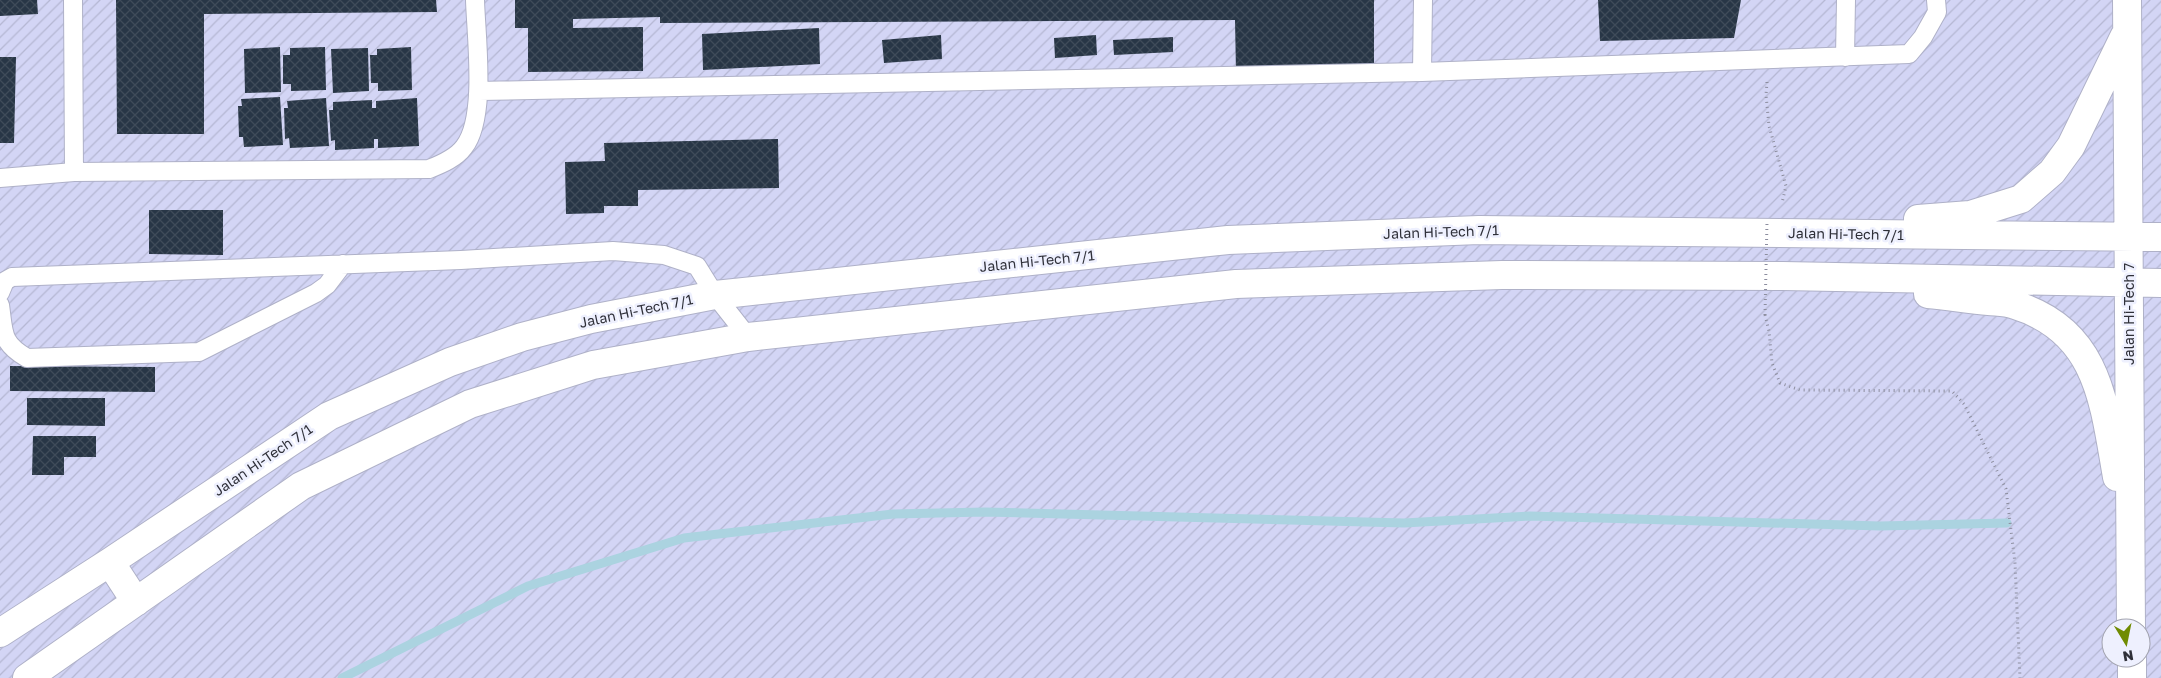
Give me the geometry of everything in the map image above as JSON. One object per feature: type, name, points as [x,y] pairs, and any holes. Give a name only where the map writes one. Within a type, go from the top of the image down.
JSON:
[{"type":"street","name":"Jalan Hi-Tech 7","points":[[2127,0],[2131,618]]},
{"type":"street","points":[[1770,224],[1970,214],[2021,199],[2052,172],[2071,146],[2127,31]]},
{"type":"street","name":"Jalan Hi-Tech 7/1","points":[[1,632],[329,416],[450,362],[522,338],[591,319],[715,295],[1228,240],[1479,230],[1770,224],[2161,237]]},
{"type":"street","points":[[27,678],[302,486],[470,404],[593,365],[748,338],[1236,284],[1502,275],[1783,276],[2161,283]]},
{"type":"street","points":[[1783,276],[2015,304],[2051,321],[2074,340],[2093,369],[2105,406],[2130,555]]},
{"type":"street","points":[[110,562],[136,602]]},
{"type":"lane","points":[[73,0],[74,172]]},
{"type":"lane","points":[[0,178],[74,172],[429,169],[442,164],[457,154],[465,146],[473,131],[479,91],[475,0]]},
{"type":"lane","points":[[1422,72],[1423,0]]},
{"type":"lane","points":[[1845,56],[1846,0]]},
{"type":"lane","points":[[479,91],[1422,72],[1909,54],[1923,36],[1937,12],[1936,0]]},
{"type":"lane","points":[[0,293],[5,281],[12,277],[461,260],[613,251],[664,255],[697,266],[715,295],[748,338]]},
{"type":"lane","points":[[0,305],[6,341],[14,351],[27,358],[198,352],[316,293],[327,285],[343,264]]},
{"type":"path","points":[[1770,59],[1766,95],[1770,126],[1786,186],[1781,206]]},
{"type":"path","points":[[1770,224],[1765,315],[1769,331],[1772,364],[1780,383],[1800,390],[1952,391],[1964,404],[2006,489],[2015,563],[2020,678]]},
{"type":"shaded area","points":[[0,0],[2161,0],[2161,678],[0,678]]},
{"type":"building","points":[[0,0],[37,0],[38,14],[0,16]]},
{"type":"building","points":[[116,0],[436,0],[437,12],[204,14],[204,134],[117,134]]},
{"type":"building","points":[[515,0],[1374,0],[1374,71],[1236,72],[1235,20],[660,23],[660,17],[573,19],[573,28],[643,27],[643,71],[528,72],[528,28],[515,28]]},
{"type":"building","points":[[1598,0],[1741,0],[1734,38],[1600,41]]},
{"type":"building","points":[[819,28],[820,64],[703,70],[702,34]]},
{"type":"building","points":[[941,35],[942,59],[884,63],[882,40]]},
{"type":"building","points":[[1096,35],[1097,55],[1055,58],[1054,38]]},
{"type":"building","points":[[1173,37],[1173,52],[1114,55],[1113,40]]},
{"type":"building","points":[[280,47],[281,92],[245,93],[244,49]]},
{"type":"building","points":[[325,47],[326,90],[291,91],[291,84],[283,84],[283,55],[290,55],[290,48]]},
{"type":"building","points":[[411,47],[412,90],[378,91],[378,83],[371,83],[370,55],[377,55],[377,49]]},
{"type":"building","points":[[368,48],[369,91],[333,93],[331,49]]},
{"type":"building","points":[[0,57],[16,57],[14,143],[0,143]]},
{"type":"building","points":[[280,97],[283,145],[244,147],[243,137],[239,137],[238,106],[242,106],[241,99]]},
{"type":"building","points":[[326,98],[329,146],[290,148],[289,138],[285,139],[284,108],[288,108],[287,101]]},
{"type":"building","points":[[417,98],[419,146],[378,148],[378,139],[374,139],[374,148],[335,150],[335,140],[331,141],[329,110],[333,110],[333,102],[372,100],[372,108],[376,108],[376,101]]},
{"type":"building","points":[[778,139],[779,188],[638,190],[638,206],[604,206],[604,213],[566,214],[565,162],[605,161],[604,143]]},
{"type":"building","points":[[149,210],[223,210],[223,255],[149,254]]},
{"type":"building","points":[[10,366],[155,367],[155,392],[10,391]]},
{"type":"building","points":[[27,398],[105,398],[105,426],[27,425]]},
{"type":"building","points":[[33,436],[96,436],[96,457],[64,457],[64,475],[32,475]]},
{"type":"waterway","points":[[342,678],[528,586],[684,538],[893,514],[985,512],[1404,523],[1530,516],[1880,526],[2007,523]]}]
